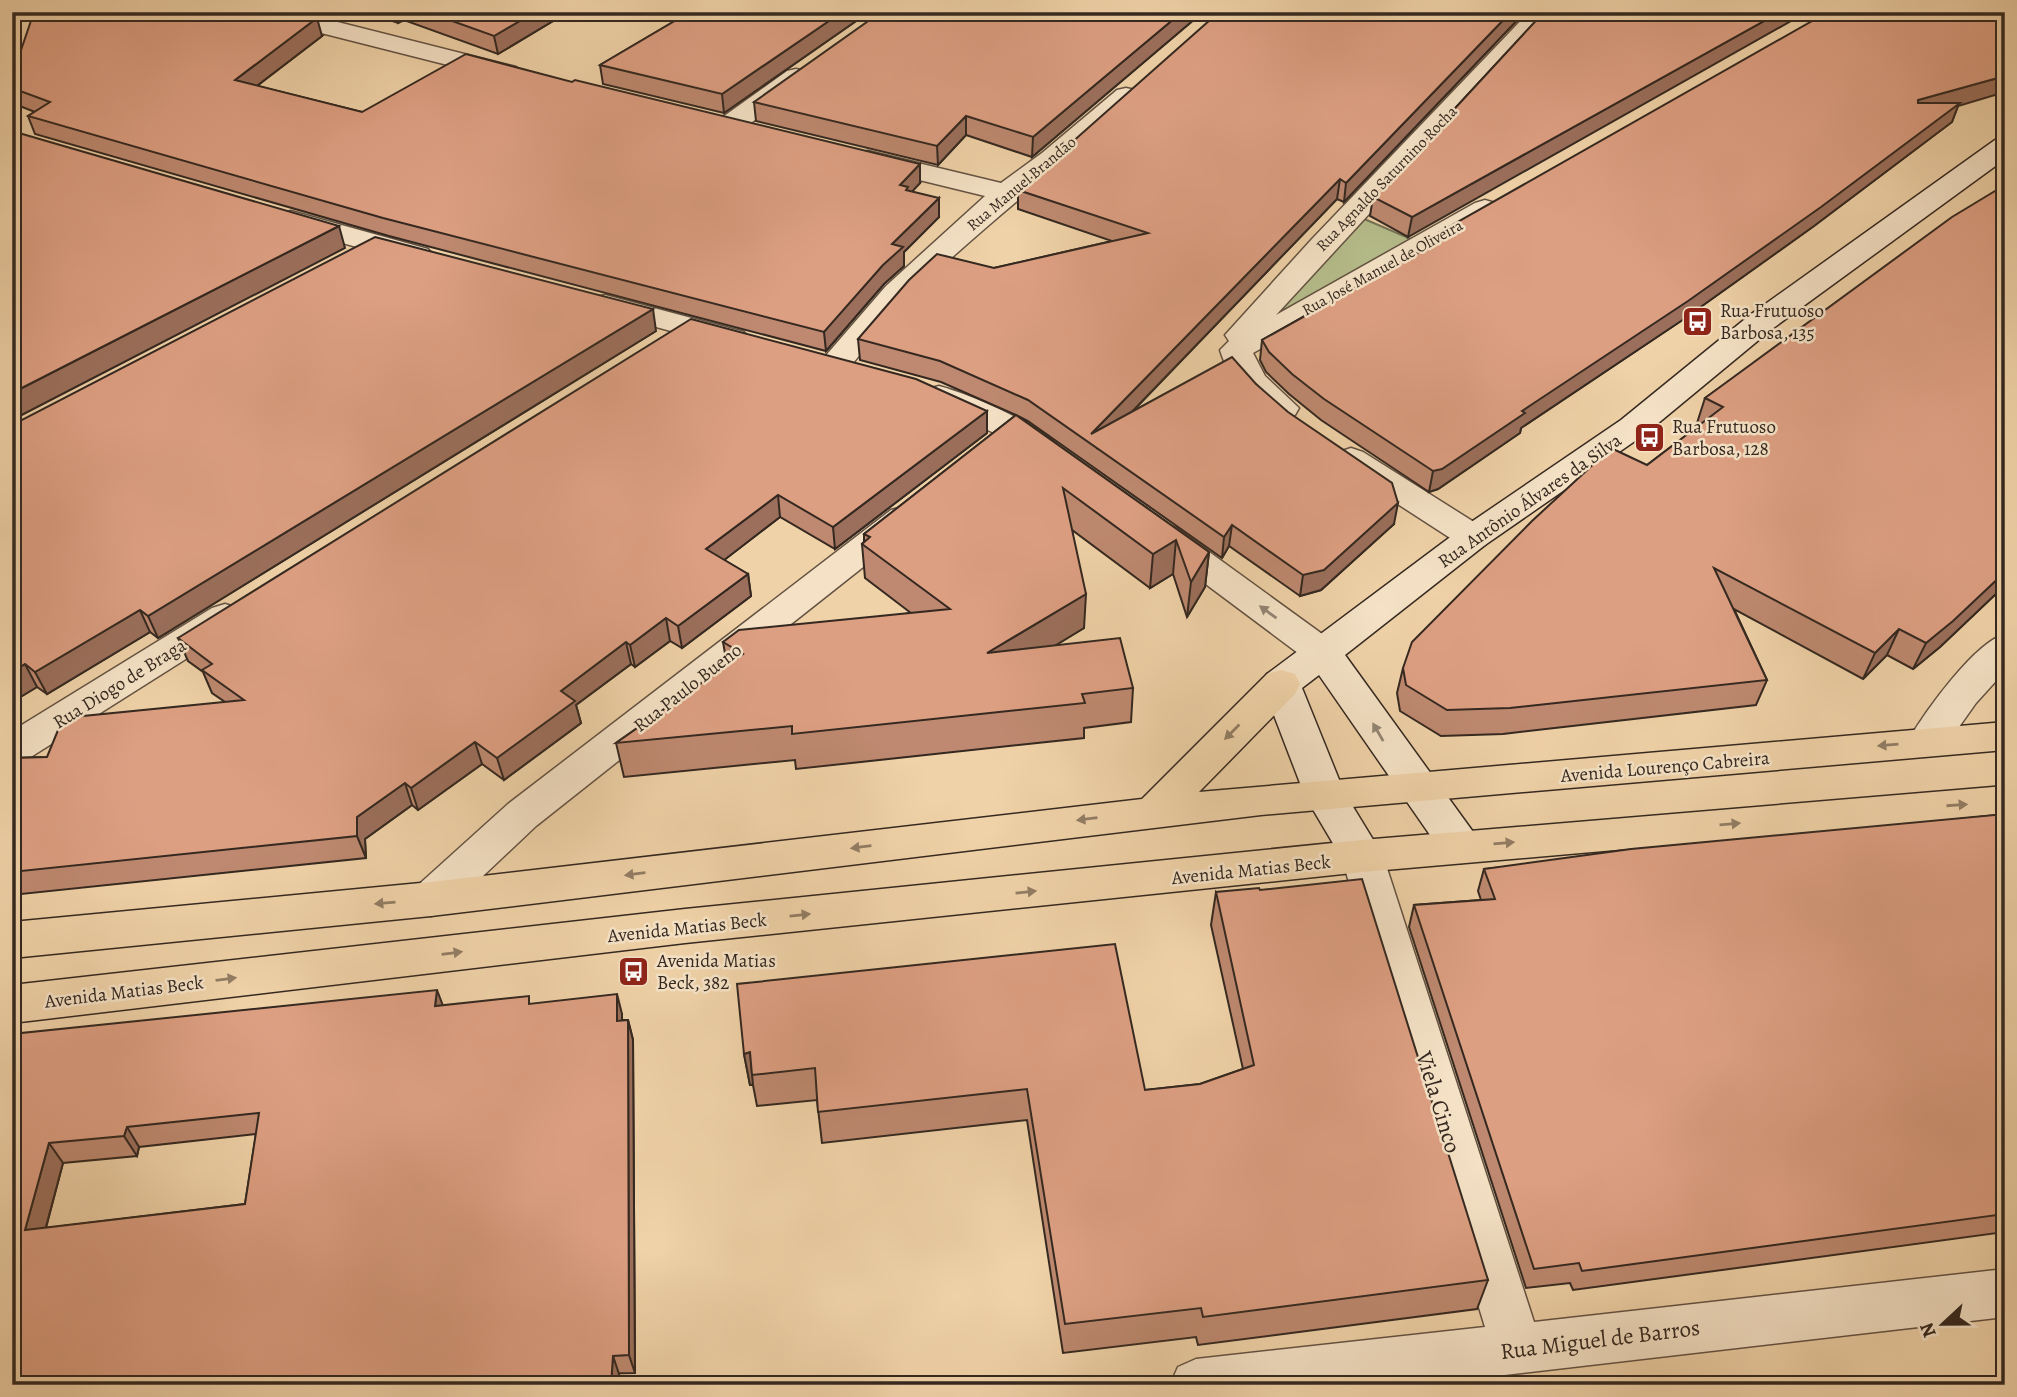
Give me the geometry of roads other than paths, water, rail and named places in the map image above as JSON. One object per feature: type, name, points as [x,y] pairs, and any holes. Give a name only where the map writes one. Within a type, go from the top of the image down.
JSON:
[{"type":"main road","points":[[1155,811],[1281,684]]},
{"type":"main road","name":"Avenida Lourenço Cabreira","points":[[1325,796],[2005,736]]},
{"type":"main road","points":[[12,940],[431,899],[1155,811],[1325,796]]},
{"type":"main road","points":[[1362,856],[2005,802]]},
{"type":"main road","name":"Avenida Matias Beck","points":[[12,1004],[685,926],[1362,856]]},
{"type":"street","points":[[267,12],[531,78]]},
{"type":"street","name":"Rua Agnaldo Saturnino Rocha","points":[[1236,350],[1241,335],[1288,281],[1543,12]]},
{"type":"street","points":[[730,125],[813,65]]},
{"type":"street","name":"Rua Manuel Brandão","points":[[869,376],[820,363],[1006,193],[1052,159],[1142,81]]},
{"type":"street","points":[[703,119],[756,131]]},
{"type":"street","name":"Rua Antônio Álvares da Silva","points":[[1281,684],[1473,537],[1633,427],[1761,323],[2005,146]]},
{"type":"street","points":[[848,154],[1006,193]]},
{"type":"street","name":"Rua José Manuel de Oliveira","points":[[1236,350],[1510,195]]},
{"type":"street","points":[[270,214],[443,262]]},
{"type":"street","points":[[341,264],[377,245]]},
{"type":"street","points":[[573,296],[755,345]]},
{"type":"street","points":[[655,349],[690,327]]},
{"type":"street","points":[[1236,350],[1240,365],[1256,386],[1319,437],[1473,537]]},
{"type":"street","points":[[917,388],[1015,430],[1069,468]]},
{"type":"street","points":[[982,456],[1015,430]]},
{"type":"street","name":"Rua Paulo Bueno","points":[[431,899],[523,815],[927,498]]},
{"type":"street","points":[[1135,514],[1323,653],[1366,709],[1381,738],[1461,847]]},
{"type":"street","name":"Rua Diogo de Braga","points":[[12,750],[258,596]]},
{"type":"street","points":[[1928,741],[1962,693],[2005,648]]},
{"type":"street","points":[[1281,684],[1325,796],[1362,856]]},
{"type":"street","name":"Viela Cinco","points":[[1362,856],[1517,1349]]},
{"type":"street","name":"Rua Miguel de Barros","points":[[1196,1385],[2005,1293]]},
{"type":"place","name":"Rua Frutuoso Barbosa, 135","points":[[1697,321]]},
{"type":"place","name":"Rua Frutuoso Barbosa, 128","points":[[1649,437]]},
{"type":"place","name":"Avenida Matias Beck, 382","points":[[634,971]]}]
